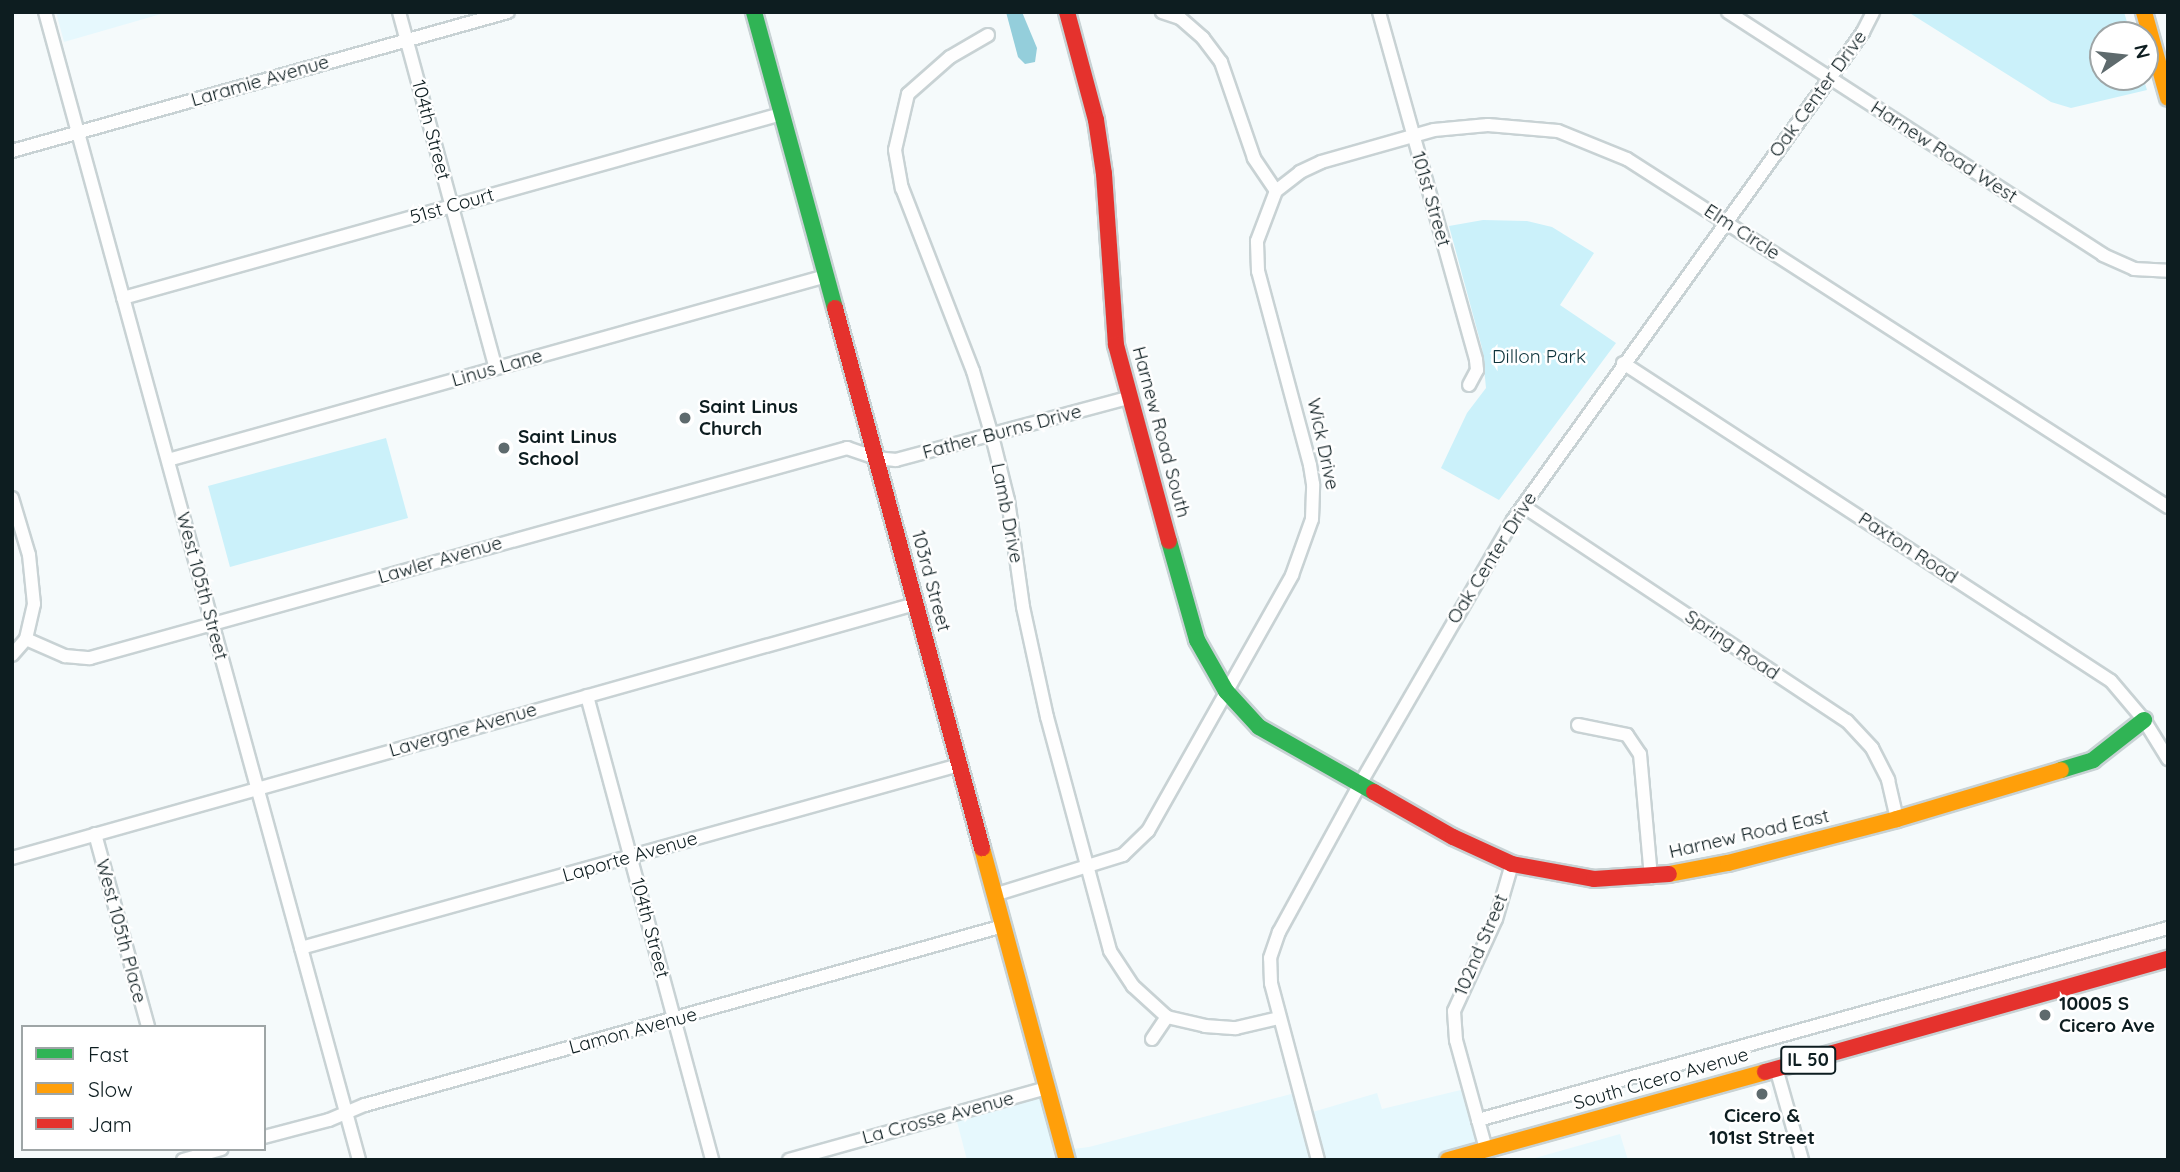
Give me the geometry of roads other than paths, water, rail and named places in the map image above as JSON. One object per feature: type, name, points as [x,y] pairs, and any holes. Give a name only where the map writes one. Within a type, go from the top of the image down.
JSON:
[{"type":"main road","name":"103rd Street","points":[[754,12],[1067,1160]]},
{"type":"main road","name":"Harnew Road South","points":[[1067,12],[1096,121],[1104,174],[1116,345],[1128,398],[1197,640],[1226,691],[1259,727],[1360,784]]},
{"type":"main road","points":[[2144,12],[2168,99]]},
{"type":"main road","name":"Harnew Road East","points":[[1360,784],[1453,837],[1512,864],[1594,879],[1651,878],[1728,863],[1897,819],[2093,760],[2144,720]]},
{"type":"main road","name":"South Cicero Avenue","points":[[1448,1160],[2168,959]]},
{"type":"street","name":"West 105th Street","points":[[45,12],[359,1160]]},
{"type":"street","name":"104th Street","points":[[399,12],[496,369]]},
{"type":"street","name":"Laramie Avenue","points":[[12,151],[508,12]]},
{"type":"street","points":[[1162,12],[1181,15],[1221,62],[1254,158],[1276,191]]},
{"type":"street","name":"101st Street","points":[[1378,12],[1476,360],[1477,370],[1469,385]]},
{"type":"street","name":"Harnew Road West","points":[[1728,12],[2103,255],[2134,268],[2168,271]]},
{"type":"street","name":"Oak Center Drive","points":[[1318,1160],[1271,983],[1270,957],[1279,932],[1477,579],[1523,506],[1863,32],[1874,12]]},
{"type":"street","name":"Lamb Drive","points":[[988,35],[950,57],[908,94],[895,150],[902,188],[973,371],[992,436],[1008,500],[1026,619],[1085,867],[1110,951],[1133,986],[1167,1017],[1205,1026],[1236,1028],[1279,1018]]},
{"type":"street","name":"51st Court","points":[[123,298],[782,114]]},
{"type":"street","name":"Elm Circle","points":[[1276,191],[1300,172],[1321,162],[1434,130],[1488,125],[1558,131],[1627,159],[2168,507]]},
{"type":"street","name":"Wick Drive","points":[[994,895],[1123,855],[1148,831],[1301,557],[1314,500],[1310,465],[1258,271],[1257,241],[1276,191]]},
{"type":"street","name":"Linus Lane","points":[[167,460],[826,276]]},
{"type":"street","name":"Paxton Road","points":[[1623,363],[2066,649],[2111,681],[2144,720],[2168,759]]},
{"type":"street","name":"Father Burns Drive","points":[[876,458],[896,460],[1128,398]]},
{"type":"street","name":"Lawler Avenue","points":[[26,639],[65,656],[90,658],[848,447],[876,458]]},
{"type":"street","points":[[12,498],[29,555],[34,604],[26,639],[12,655]]},
{"type":"street","name":"Spring Road","points":[[1523,506],[1847,721],[1872,748],[1888,780],[1897,819]]},
{"type":"street","name":"Lavergne Avenue","points":[[12,858],[915,604]]},
{"type":"street","name":"104th Street","points":[[587,695],[712,1160]]},
{"type":"street","points":[[1578,724],[1627,735],[1640,754],[1651,878]]},
{"type":"street","name":"Laporte Avenue","points":[[301,948],[959,765]]},
{"type":"street","name":"West 105th Place","points":[[95,834],[147,1025]]},
{"type":"street","name":"102nd Street","points":[[1486,1149],[1456,1040],[1454,1011],[1496,919],[1512,864]]},
{"type":"street","name":"Lamon Avenue","points":[[266,1136],[1003,926]]},
{"type":"street","name":"South Cicero Avenue","points":[[1478,1120],[2168,928]]},
{"type":"street","points":[[1152,1038],[1167,1017]]},
{"type":"street","points":[[1776,1068],[1802,1160]]},
{"type":"street","name":"La Crosse Avenue","points":[[789,1160],[1047,1088]]},
{"type":"street","points":[[184,1160],[214,1151]]},
{"type":"place","name":"Saint Linus Church","points":[[685,418]]},
{"type":"place","name":"Saint Linus School","points":[[504,448]]},
{"type":"place","name":"10005 S Cicero Ave","points":[[2045,1015]]},
{"type":"place","name":"Cicero & 101st Street","points":[[1762,1094]]},
{"type":"park label","name":"Dillon Park","points":[[1539,357]]}]
